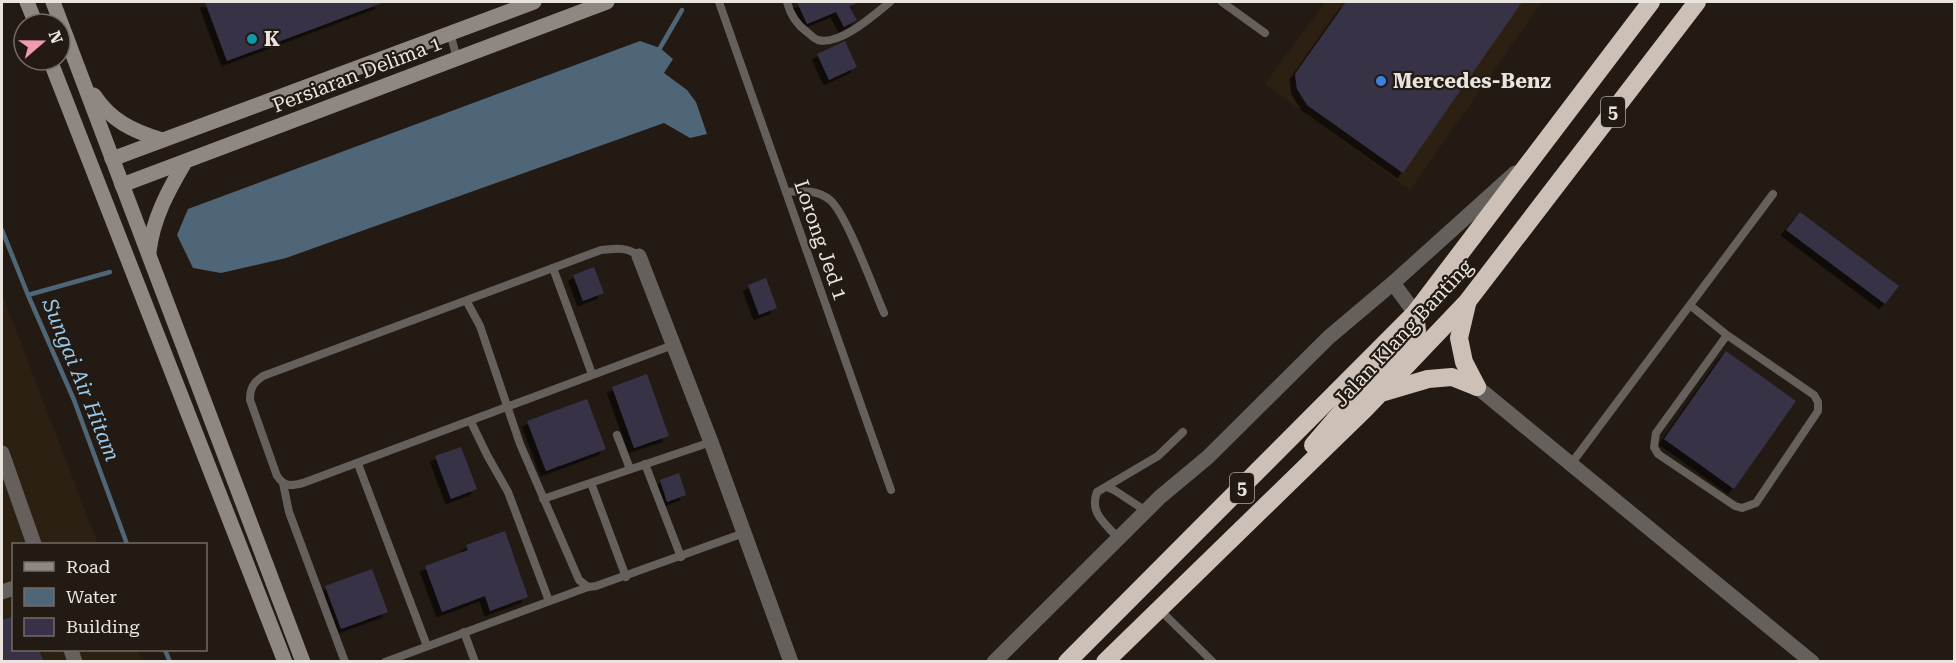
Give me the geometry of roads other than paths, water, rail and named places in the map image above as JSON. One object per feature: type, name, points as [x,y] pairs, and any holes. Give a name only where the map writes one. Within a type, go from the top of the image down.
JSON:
[{"type":"highway","points":[[1626,33],[1633,10],[1632,2]]},
{"type":"highway","name":"Jalan Klang Banting","points":[[1068,662],[1415,313],[1651,2]]},
{"type":"highway","name":"Jalan Klang Banting","points":[[1106,662],[1381,393],[1467,302],[1696,2]]},
{"type":"highway","points":[[1467,302],[1459,338],[1464,362],[1477,387]]},
{"type":"highway","points":[[1250,521],[1343,410],[1410,342],[1417,330],[1415,313]]},
{"type":"highway","points":[[1381,393],[1428,379],[1452,377],[1477,387]]},
{"type":"street","points":[[53,2],[303,662]]},
{"type":"street","name":"Persiaran Delima 1","points":[[112,159],[534,2]]},
{"type":"street","name":"Persiaran Delima 1","points":[[122,185],[608,2]]},
{"type":"street","points":[[55,72],[285,662]]},
{"type":"street","points":[[82,78],[103,109],[120,123],[138,133],[162,140]]},
{"type":"street","points":[[994,662],[1118,538],[1208,457],[1329,337],[1393,283],[1533,157]]},
{"type":"street","points":[[148,254],[151,232],[160,206],[185,162]]},
{"type":"street","points":[[639,256],[711,442],[791,662]]},
{"type":"street","points":[[1393,283],[1415,313]]},
{"type":"street","points":[[1477,387],[1812,662]]},
{"type":"street","points":[[2,453],[34,543]]},
{"type":"lane","name":"Lorong Jed 1","points":[[719,2],[891,490]]},
{"type":"lane","points":[[787,2],[790,14],[802,29],[817,40],[830,40],[858,28],[890,2]]},
{"type":"lane","points":[[1222,2],[1265,33]]},
{"type":"lane","points":[[450,33],[457,58]]},
{"type":"lane","points":[[786,192],[812,191],[831,200],[845,223],[884,313]]},
{"type":"lane","points":[[1571,464],[1773,194]]},
{"type":"lane","points":[[639,256],[632,250],[621,248],[601,250],[255,381],[250,390],[250,400],[277,476],[283,483],[291,486],[303,483],[673,345]]},
{"type":"lane","points":[[553,268],[592,374]]},
{"type":"lane","points":[[466,302],[480,326],[520,444],[543,500],[579,580],[588,587]]},
{"type":"lane","points":[[1691,306],[1727,335],[1814,395],[1818,406],[1818,411],[1756,503],[1742,508],[1735,506],[1659,454],[1654,447],[1656,433],[1727,335]]},
{"type":"lane","points":[[471,422],[508,492],[549,601]]},
{"type":"lane","points":[[1118,538],[1095,511],[1093,502],[1097,492],[1158,456],[1183,432]]},
{"type":"lane","points":[[617,435],[630,469]]},
{"type":"lane","points":[[543,500],[711,442]]},
{"type":"lane","points":[[358,464],[428,646]]},
{"type":"lane","points":[[645,464],[681,557]]},
{"type":"lane","points":[[283,483],[289,512],[345,662]]},
{"type":"lane","points":[[591,483],[626,577]]},
{"type":"lane","points":[[1107,487],[1146,511]]},
{"type":"lane","points":[[385,662],[549,601],[626,577],[744,533]]},
{"type":"lane","points":[[1159,609],[1213,662]]},
{"type":"lane","points":[[464,632],[475,662]]},
{"type":"water","points":[[640,41],[660,48],[673,59],[664,73],[687,90],[696,102],[707,134],[690,138],[664,123],[286,258],[221,273],[193,268],[177,235],[188,209]]},
{"type":"waterway","points":[[660,48],[682,10]]},
{"type":"waterway","name":"Sungai Air Hitam","points":[[2,230],[74,400],[127,543]]},
{"type":"waterway","points":[[28,295],[110,272]]},
{"type":"waterway","name":"Sungai Air Hitam","points":[[165,651],[170,662]]},
{"type":"place","name":"K","points":[[252,39]]},
{"type":"place","name":"Mercedes-Benz","points":[[1381,81]]}]
